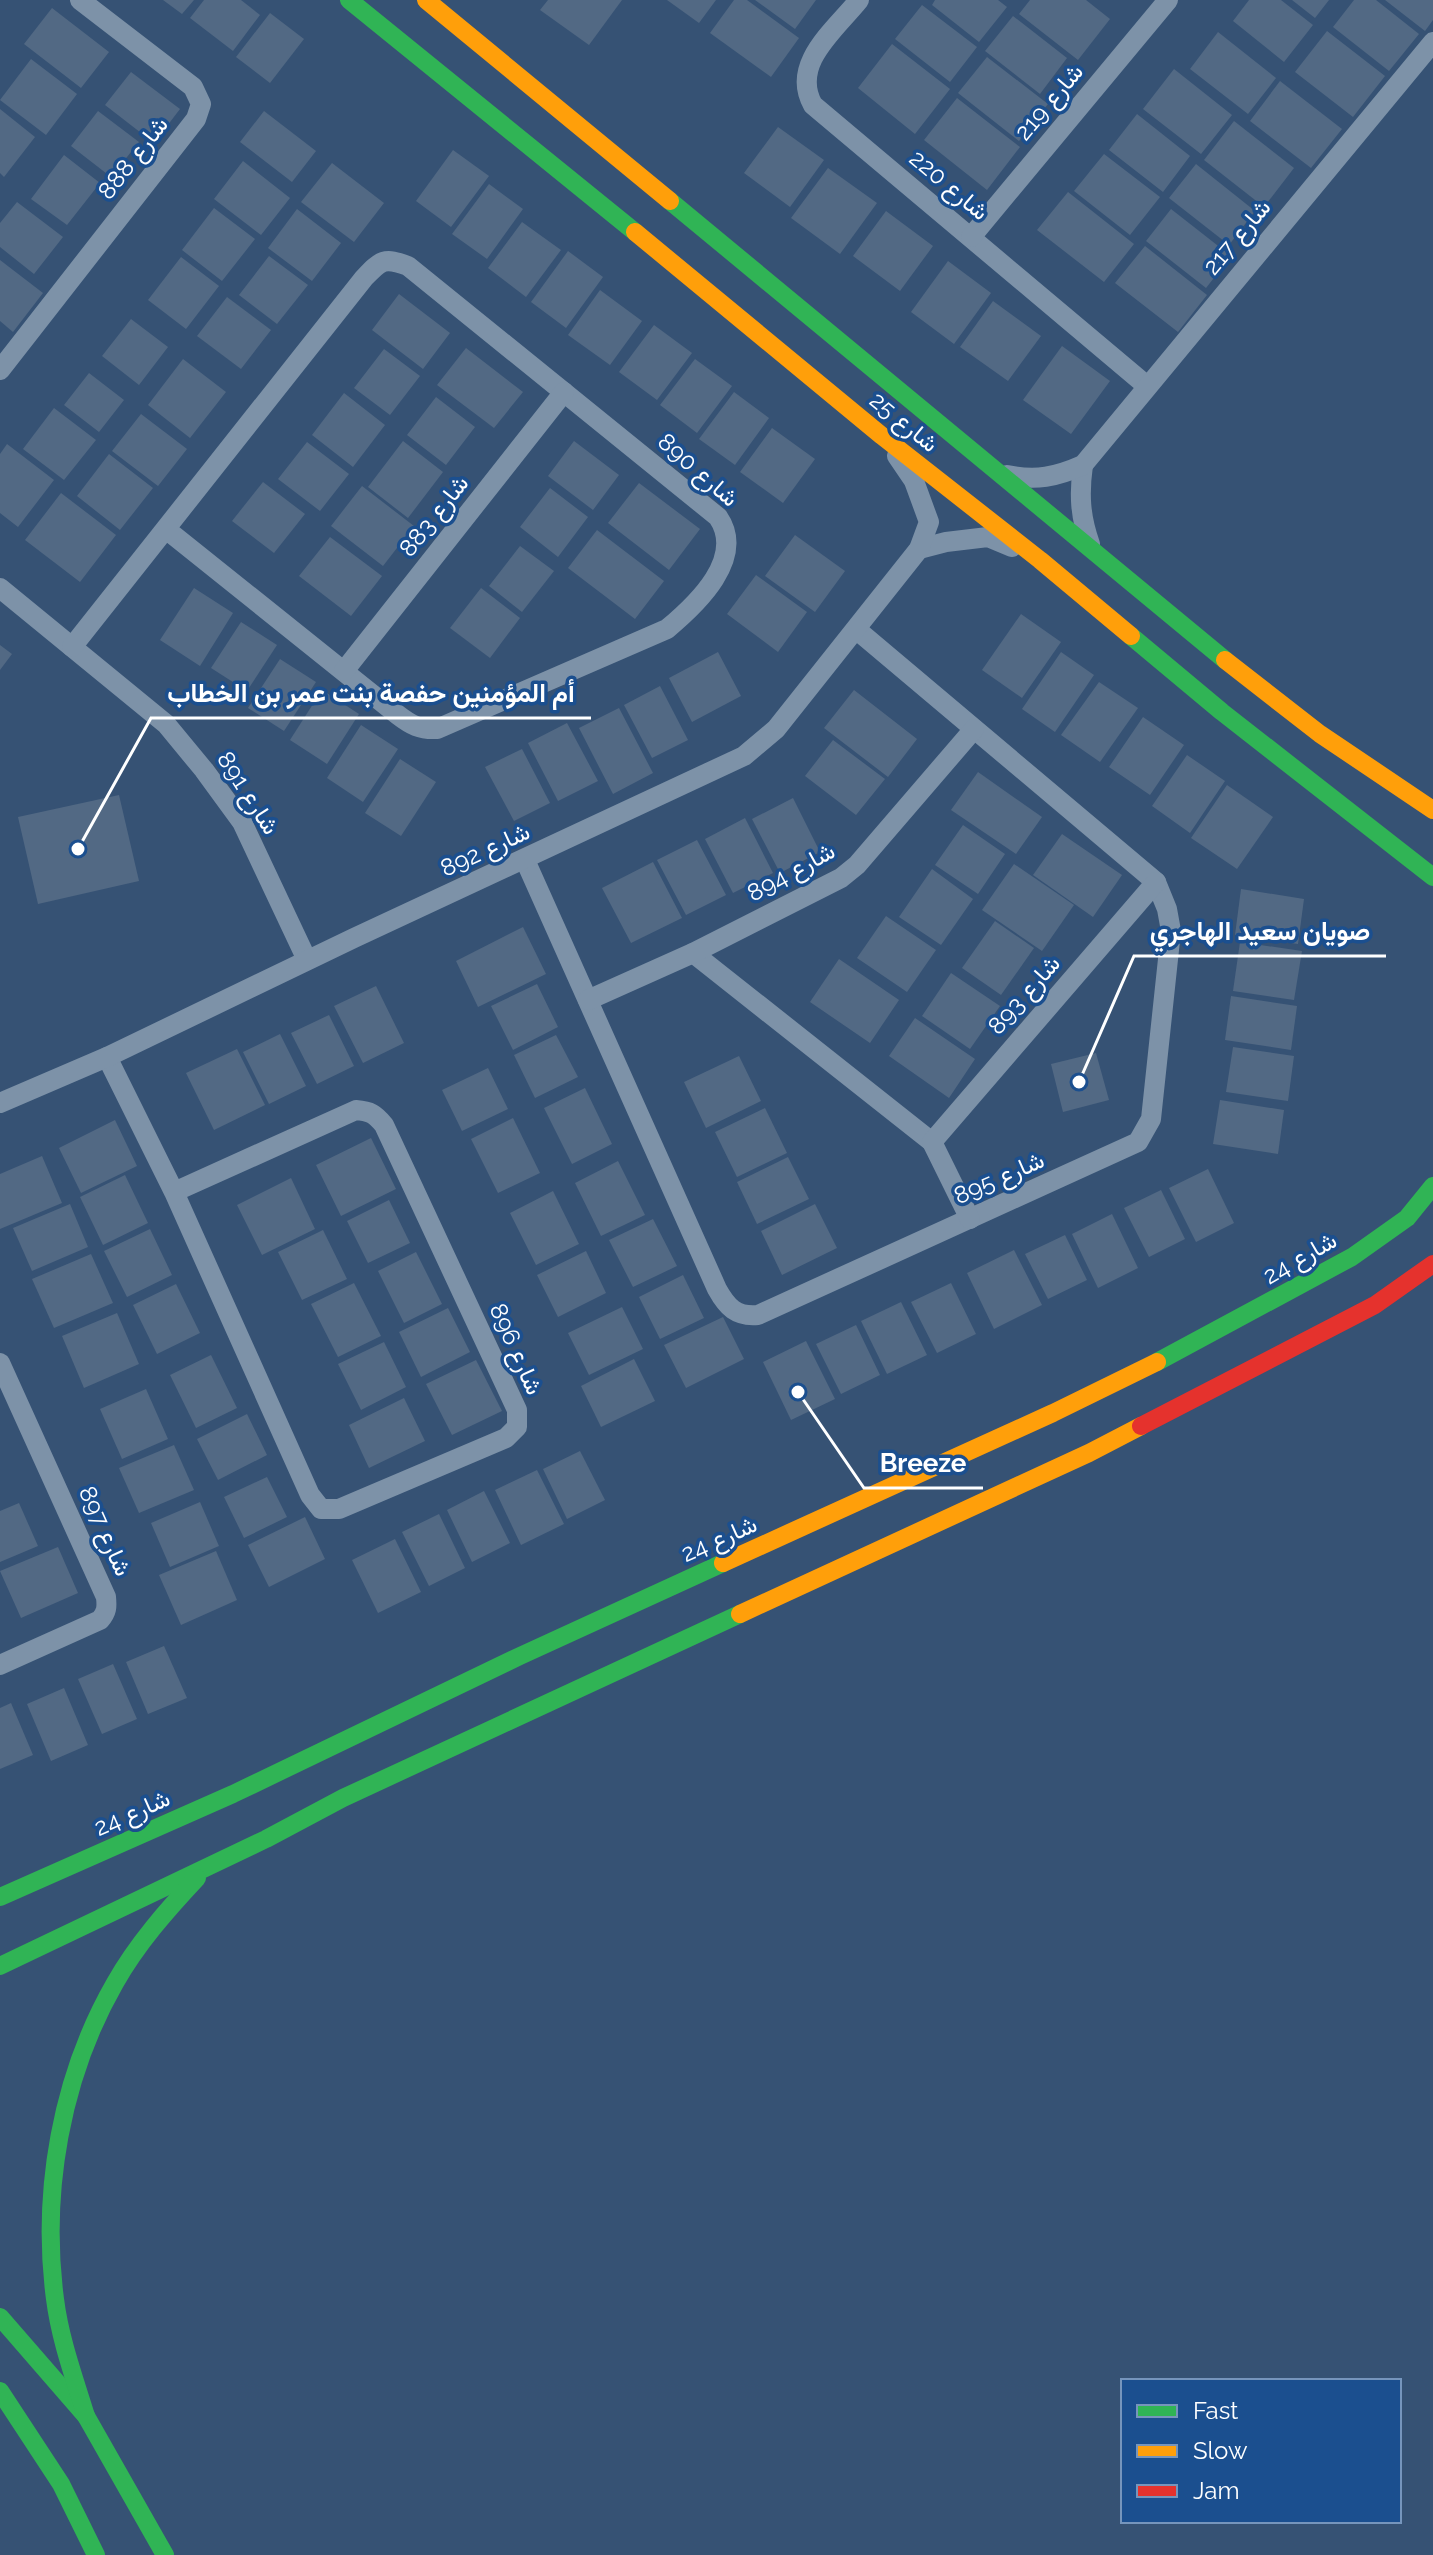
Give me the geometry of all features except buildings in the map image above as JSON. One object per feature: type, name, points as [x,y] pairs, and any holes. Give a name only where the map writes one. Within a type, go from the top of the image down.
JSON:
[{"type":"street","name":"شارع 888","points":[[0,370],[196,119],[201,104],[193,87],[80,0]]},
{"type":"street","name":"شارع 25","points":[[349,0],[879,418],[1040,560],[1222,712],[1433,877]]},
{"type":"street","name":"شارع 25","points":[[426,0],[608,169],[1003,474],[1285,709],[1341,751],[1433,810]]},
{"type":"street","name":"شارع 220","points":[[859,0],[812,58],[805,76],[806,92],[813,105],[1147,386]]},
{"type":"street","name":"شارع 219","points":[[971,237],[1168,0]]},
{"type":"street","points":[[399,40],[431,46],[591,177],[608,169]]},
{"type":"street","name":"شارع 217","points":[[1083,465],[1433,42]]},
{"type":"street","name":"شارع 890","points":[[72,647],[378,263],[395,261],[408,266],[718,517],[728,539],[724,560],[715,577],[684,615],[667,629],[437,729],[423,730],[413,726],[167,530]]},
{"type":"street","name":"شارع 883","points":[[344,671],[564,392]]},
{"type":"street","points":[[879,418],[903,408],[972,460],[1003,474],[1030,480],[1058,477],[1083,465]]},
{"type":"street","name":"شارع 892","points":[[0,1103],[107,1057],[744,756],[776,729],[919,549],[929,522],[914,481],[879,418]]},
{"type":"street","points":[[1083,465],[1079,493],[1081,521],[1091,547]]},
{"type":"street","points":[[919,549],[988,537],[1040,560]]},
{"type":"street","name":"شارع 891","points":[[0,588],[166,724],[204,770],[242,822],[307,960]]},
{"type":"street","points":[[857,630],[1156,882]]},
{"type":"street","name":"شارع 894","points":[[588,1000],[693,953],[841,878],[857,865],[974,729]]},
{"type":"street","name":"شارع 895","points":[[525,860],[717,1289],[726,1305],[737,1313],[758,1315],[1138,1142],[1151,1119],[1171,931],[1167,909],[1156,882]]},
{"type":"street","name":"شارع 893","points":[[932,1142],[1156,882]]},
{"type":"street","points":[[693,953],[932,1142],[970,1219]]},
{"type":"street","name":"شارع 896","points":[[107,1057],[174,1192],[310,1495],[321,1509],[339,1509],[506,1438],[517,1427],[517,1410],[378,1117],[369,1111],[356,1110],[174,1192]]},
{"type":"street","name":"شارع 24","points":[[0,1897],[233,1794],[520,1656],[1053,1413],[1199,1342],[1352,1257],[1407,1218],[1433,1186]]},
{"type":"street","points":[[0,1966],[206,1868],[343,1798],[1089,1453],[1375,1305],[1433,1264]]},
{"type":"street","name":"شارع 897","points":[[0,1363],[107,1605],[100,1620],[0,1665]]},
{"type":"street","points":[[86,2416],[64,2345],[52,2271],[51,2197],[61,2123],[83,2052],[114,1984],[156,1923],[206,1868]]},
{"type":"street","points":[[0,2317],[86,2416],[165,2555]]},
{"type":"street","points":[[0,2391],[61,2484],[96,2555]]},
{"type":"traffic: fast","points":[[349,0],[635,232]]},
{"type":"traffic: fast","points":[[670,201],[1225,660]]},
{"type":"traffic: fast","points":[[1131,636],[1222,712],[1433,877]]},
{"type":"traffic: fast","points":[[1157,1362],[1352,1257],[1407,1218],[1433,1186]]},
{"type":"traffic: fast","points":[[0,1897],[233,1794],[520,1656],[723,1563]]},
{"type":"traffic: fast","points":[[0,1966],[266,1839],[343,1798],[740,1614]]},
{"type":"traffic: fast","points":[[86,2416],[57,2314],[51,2259],[51,2218],[60,2136],[81,2057],[115,1983],[153,1928],[197,1878]]},
{"type":"traffic: fast","points":[[0,2317],[86,2416],[165,2555]]},
{"type":"traffic: fast","points":[[0,2391],[61,2484],[96,2555]]},
{"type":"traffic: slow","points":[[426,0],[670,201]]},
{"type":"traffic: slow","points":[[635,232],[1131,636]]},
{"type":"traffic: slow","points":[[1225,660],[1320,734],[1433,810]]},
{"type":"traffic: slow","points":[[723,1563],[1053,1413],[1157,1362]]},
{"type":"traffic: slow","points":[[740,1614],[1141,1426]]},
{"type":"traffic: jam","points":[[1141,1426],[1375,1305],[1433,1264]]},
{"type":"place","name":"أم المؤمنين حفصة بنت عمر بن الخطاب","points":[[78,849]]},
{"type":"place","name":"صويان سعيد الهاجري","points":[[1079,1082]]},
{"type":"place","name":"Breeze","points":[[798,1392]]}]
